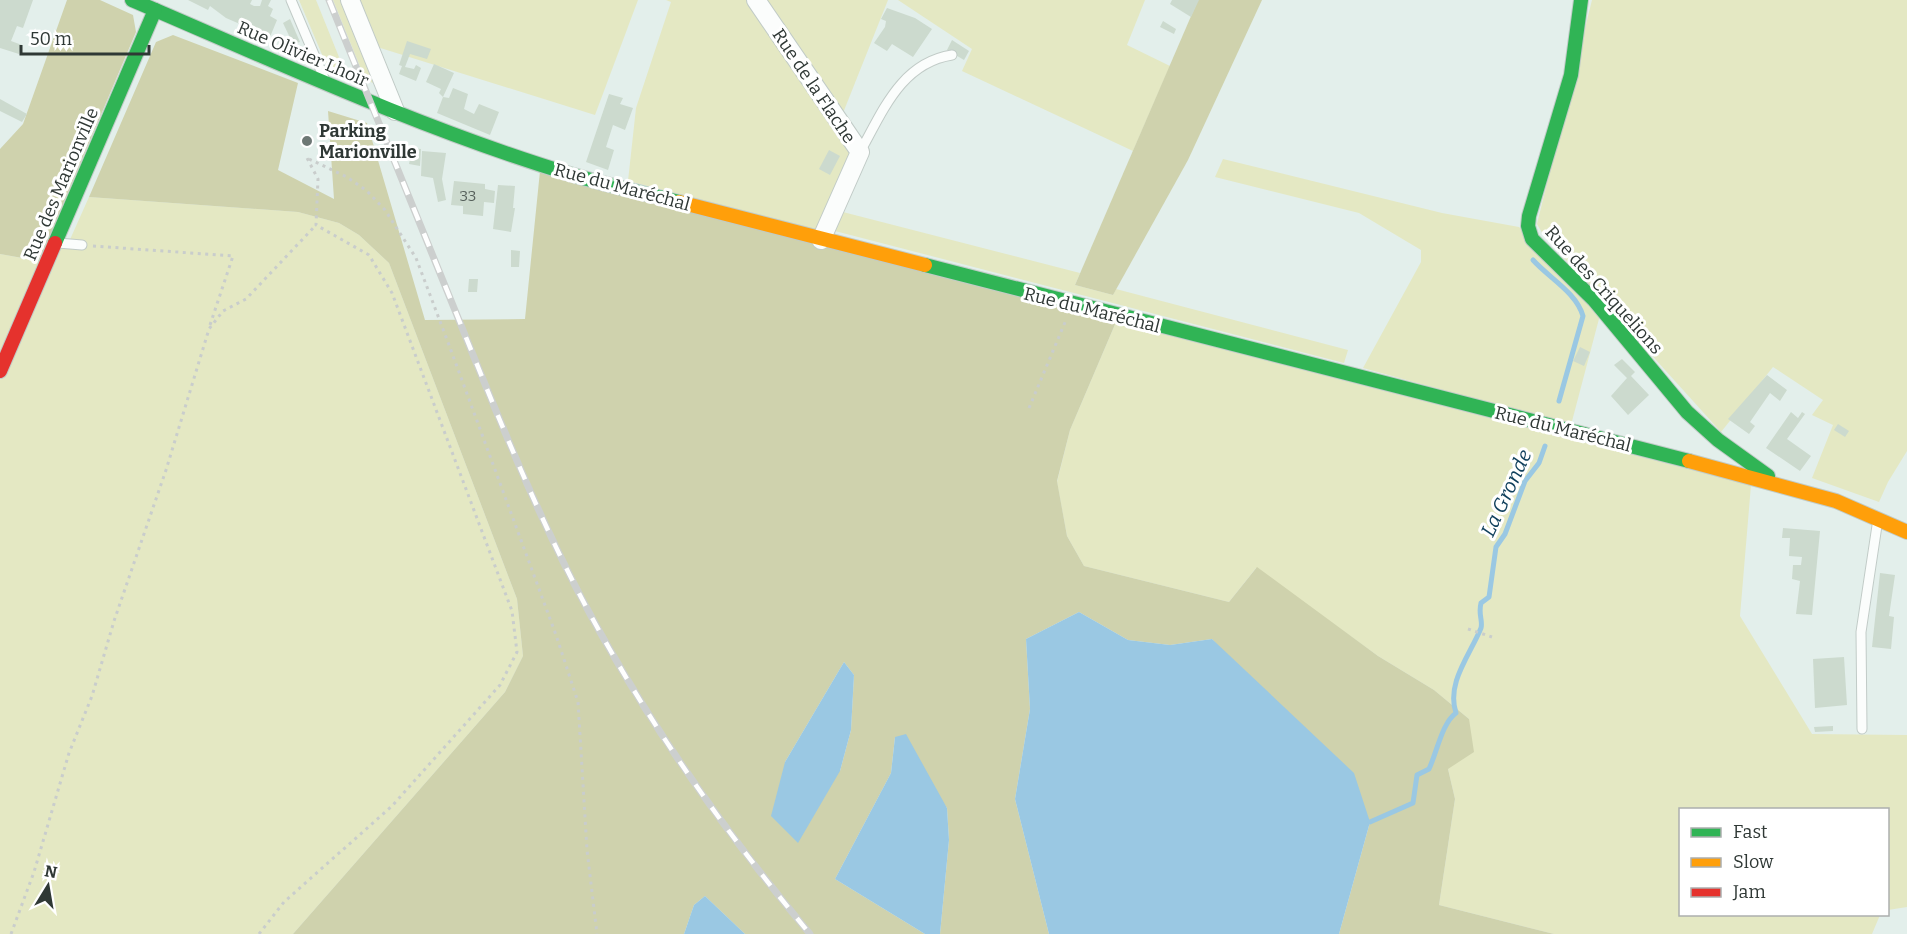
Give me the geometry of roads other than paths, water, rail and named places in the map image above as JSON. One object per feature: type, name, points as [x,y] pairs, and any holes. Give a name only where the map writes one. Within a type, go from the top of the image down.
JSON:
[{"type":"street","name":"Rue Olivier Lhoir","points":[[132,0],[395,111]]},
{"type":"street","points":[[350,0],[395,111]]},
{"type":"street","name":"Rue de la Flache","points":[[756,0],[860,152],[821,240]]},
{"type":"street","name":"Rue des Criquelions","points":[[1581,0],[1571,75],[1527,226],[1532,239],[1594,300],[1687,412],[1718,440],[1779,484]]},
{"type":"street","name":"Rue des Marionville","points":[[0,371],[155,10]]},
{"type":"street","name":"Rue du Maréchal","points":[[395,111],[509,155],[574,175],[1779,484],[1878,517],[1907,532]]},
{"type":"lane","points":[[291,0],[326,83]]},
{"type":"lane","points":[[860,152],[899,84],[927,62],[952,55]]},
{"type":"lane","points":[[56,243],[82,245]]},
{"type":"lane","points":[[1862,729],[1861,632],[1878,517]]},
{"type":"water","points":[[1079,612],[1128,640],[1170,645],[1212,639],[1354,773],[1370,822],[1339,934],[1049,934],[1015,799],[1030,709],[1026,639]]},
{"type":"water","points":[[844,662],[854,675],[851,730],[840,771],[798,843],[771,816],[785,762]]},
{"type":"water","points":[[906,734],[947,808],[949,840],[940,934],[925,934],[835,879],[891,773],[895,737]]},
{"type":"water","points":[[705,896],[745,934],[684,934],[694,905]]},
{"type":"waterway","name":"La Gronde","points":[[1533,260],[1568,292],[1583,316],[1559,401]]},
{"type":"waterway","name":"La Gronde","points":[[1370,822],[1413,803],[1417,775],[1429,769],[1443,731],[1456,713],[1454,691],[1461,669],[1481,628],[1480,607],[1481,603],[1489,597],[1496,547],[1505,534],[1525,481],[1539,463],[1545,446]]},
{"type":"railway","points":[[329,0],[497,415],[568,572],[631,686],[678,760],[755,866],[810,934]]},
{"type":"place","name":"Parking Marionville","points":[[307,141]]}]
